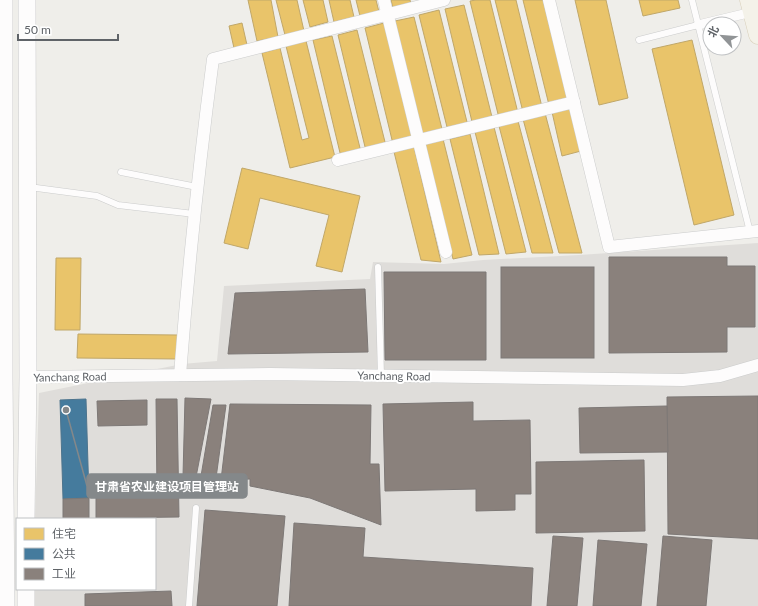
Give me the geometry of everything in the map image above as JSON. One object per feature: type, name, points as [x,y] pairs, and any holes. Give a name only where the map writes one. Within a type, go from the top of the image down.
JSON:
[{"type":"main road","points":[[4,0],[2,378],[6,606]]},
{"type":"main road","name":"Yanchang Road","points":[[26,518],[28,377],[27,0]]},
{"type":"main road","points":[[750,6],[758,35]]},
{"type":"main road","points":[[26,590],[26,606]]},
{"type":"street","points":[[384,0],[446,252]]},
{"type":"street","points":[[180,375],[187,278],[213,59],[444,0]]},
{"type":"street","points":[[549,0],[609,247],[754,232]]},
{"type":"street","points":[[698,25],[750,6]]},
{"type":"street","points":[[338,160],[574,102]]},
{"type":"street","name":"Yanchang Road","points":[[28,377],[270,374],[683,380],[720,376],[758,365]]},
{"type":"lane","points":[[692,0],[754,232]]},
{"type":"lane","points":[[639,40],[698,25]]},
{"type":"lane","points":[[121,172],[197,187]]},
{"type":"lane","points":[[27,186],[97,196],[118,205],[194,214]]},
{"type":"lane","points":[[378,267],[381,376]]},
{"type":"lane","points":[[189,606],[196,508]]},
{"type":"shaded area","points":[[758,243],[758,606],[32,606],[33,590],[156,590],[156,518],[35,518],[39,393],[182,364],[217,361],[224,286],[370,279],[373,262],[444,264],[483,260]]},
{"type":"building: 住宅","points":[[248,0],[271,0],[278,37],[257,41]]},
{"type":"building: 住宅","points":[[276,0],[297,0],[304,31],[285,35]]},
{"type":"building: 住宅","points":[[303,0],[323,0],[328,22],[310,27]]},
{"type":"building: 住宅","points":[[329,0],[350,0],[354,17],[334,22]]},
{"type":"building: 住宅","points":[[356,0],[376,0],[379,12],[360,16]]},
{"type":"building: 住宅","points":[[391,0],[410,0],[411,4],[393,8]]},
{"type":"building: 住宅","points":[[490,0],[518,113],[499,118],[470,1]]},
{"type":"building: 住宅","points":[[495,0],[516,0],[542,107],[523,112]]},
{"type":"building: 住宅","points":[[523,0],[543,0],[568,100],[549,105]]},
{"type":"building: 住宅","points":[[575,0],[606,0],[628,98],[599,105]]},
{"type":"building: 住宅","points":[[639,0],[678,0],[680,8],[643,16]]},
{"type":"building: 住宅","points":[[464,5],[493,121],[473,126],[445,9]]},
{"type":"building: 住宅","points":[[439,10],[468,126],[448,131],[419,15]]},
{"type":"building: 住宅","points":[[414,17],[443,133],[423,138],[395,21]]},
{"type":"building: 住宅","points":[[242,23],[247,45],[234,48],[229,26]]},
{"type":"building: 住宅","points":[[384,23],[413,140],[393,144],[365,28]]},
{"type":"building: 住宅","points":[[357,30],[386,146],[366,151],[338,35]]},
{"type":"building: 住宅","points":[[332,36],[361,152],[341,157],[313,40]]},
{"type":"building: 住宅","points":[[692,40],[734,215],[694,225],[652,49]]},
{"type":"building: 住宅","points":[[306,41],[335,157],[290,168],[262,53],[280,48],[302,140],[309,138],[286,46]]},
{"type":"building: 住宅","points":[[571,108],[581,151],[562,156],[552,112]]},
{"type":"building: 住宅","points":[[545,113],[582,253],[559,253],[523,119]]},
{"type":"building: 住宅","points":[[518,121],[553,253],[532,253],[499,126]]},
{"type":"building: 住宅","points":[[494,127],[526,252],[506,254],[475,132]]},
{"type":"building: 住宅","points":[[470,134],[499,254],[479,255],[450,139]]},
{"type":"building: 住宅","points":[[443,139],[472,255],[453,259],[425,144]]},
{"type":"building: 住宅","points":[[414,147],[441,262],[421,260],[394,152]]},
{"type":"building: 住宅","points":[[242,168],[360,196],[342,272],[316,266],[329,215],[260,198],[248,249],[224,243]]},
{"type":"building: 住宅","points":[[56,258],[81,258],[80,330],[55,330]]},
{"type":"building: 住宅","points":[[78,334],[178,335],[178,359],[77,358]]},
{"type":"building: 公共","points":[[86,399],[89,498],[63,499],[60,400]]},
{"type":"building: 工业","points":[[609,257],[727,257],[727,266],[755,266],[755,327],[727,327],[727,352],[609,353]]},
{"type":"building: 工业","points":[[501,267],[594,267],[594,358],[501,358]]},
{"type":"building: 工业","points":[[384,272],[486,272],[486,360],[385,360]]},
{"type":"building: 工业","points":[[365,289],[368,352],[228,354],[235,293]]},
{"type":"building: 工业","points":[[758,396],[758,539],[668,534],[667,397]]},
{"type":"building: 工业","points":[[185,398],[211,399],[196,477],[183,476]]},
{"type":"building: 工业","points":[[156,399],[177,399],[179,517],[96,518],[96,487],[135,486],[135,494],[157,494]]},
{"type":"building: 工业","points":[[147,400],[147,425],[98,426],[97,401]]},
{"type":"building: 工业","points":[[473,402],[473,421],[530,420],[531,494],[515,494],[515,510],[476,511],[476,489],[385,491],[383,404]]},
{"type":"building: 工业","points":[[230,404],[371,405],[370,464],[379,464],[381,525],[310,498],[250,486],[250,479],[221,480]]},
{"type":"building: 工业","points":[[213,405],[226,405],[216,478],[201,476]]},
{"type":"building: 工业","points":[[667,406],[668,452],[580,453],[579,408]]},
{"type":"building: 工业","points":[[644,460],[645,531],[536,533],[536,462]]},
{"type":"building: 工业","points":[[89,498],[89,518],[63,518],[63,499]]},
{"type":"building: 工业","points":[[205,510],[285,516],[277,606],[197,606]]},
{"type":"building: 工业","points":[[294,523],[365,528],[363,557],[533,568],[531,606],[289,606]]},
{"type":"building: 工业","points":[[553,536],[583,538],[577,606],[547,606]]},
{"type":"building: 工业","points":[[663,536],[712,540],[706,606],[657,606]]},
{"type":"building: 工业","points":[[598,540],[647,544],[641,606],[593,606]]},
{"type":"building: 工业","points":[[171,591],[172,606],[85,606],[85,594]]},
{"type":"place","name":"甘肃省农业建设项目管理站","points":[[66,410]]}]
